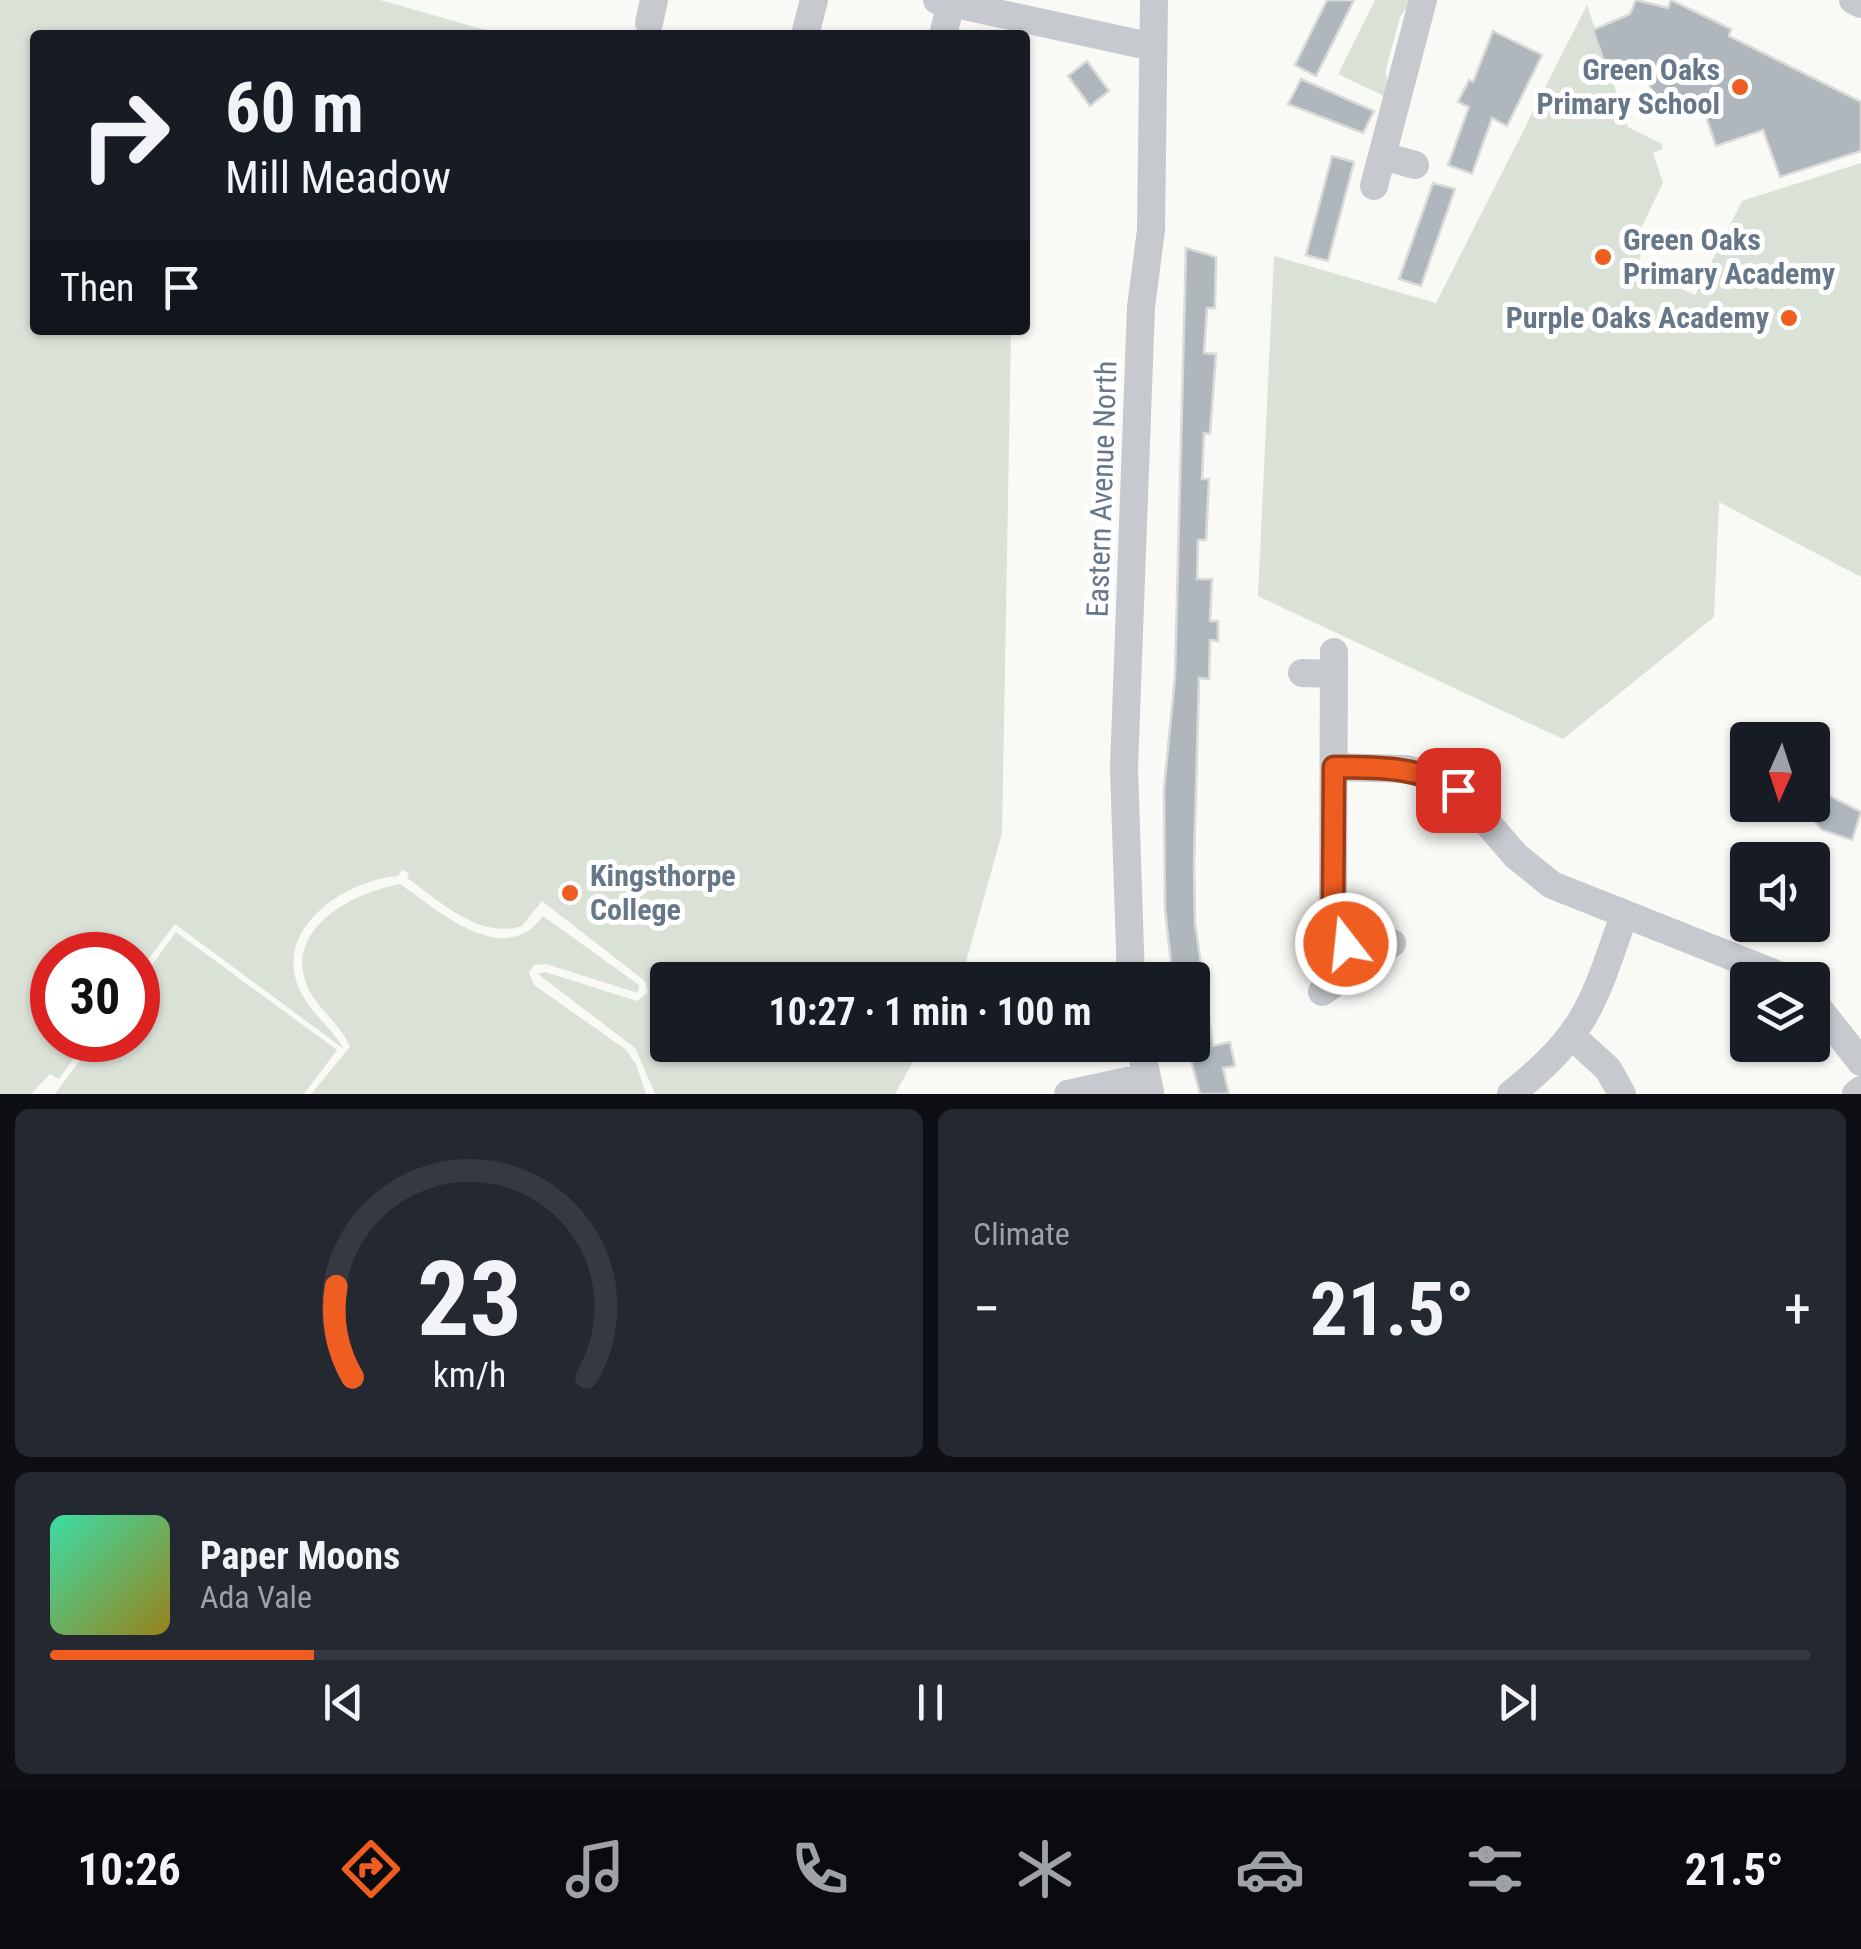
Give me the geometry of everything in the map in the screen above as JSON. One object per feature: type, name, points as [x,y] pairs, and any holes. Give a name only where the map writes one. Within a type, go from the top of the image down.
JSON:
[{"type":"street","points":[[806,30],[814,0]]},
{"type":"street","name":"Eastern Avenue North","points":[[1130,962],[1125,901],[1125,732],[1141,307],[1151,230],[1154,0]]},
{"type":"street","points":[[1374,186],[1423,0]]},
{"type":"street","points":[[1853,0],[1861,4]]},
{"type":"street","points":[[943,30],[944,2],[988,6],[1153,48]]},
{"type":"street","points":[[1383,156],[1415,165]]},
{"type":"street","points":[[1302,673],[1334,663],[1333,908],[1335,921],[1361,964]]},
{"type":"street","points":[[1334,767],[1407,768],[1433,776],[1458,790],[1537,874],[1572,895],[1745,962]]},
{"type":"street","points":[[1511,1094],[1574,1037],[1598,987],[1624,915]]},
{"type":"street","points":[[1322,992],[1392,943]]},
{"type":"street","points":[[1830,1023],[1861,1062]]},
{"type":"street","points":[[1574,1037],[1608,1069],[1622,1094]]},
{"type":"street","points":[[1068,1094],[1148,1085]]},
{"type":"shaded area","points":[[0,0],[380,0],[485,30],[30,30],[30,335],[1011,335],[1002,833],[966,962],[650,962],[650,1062],[913,1062],[895,1094],[655,1094],[635,1048],[538,974],[545,972],[637,1001],[648,992],[645,981],[542,901],[522,926],[491,928],[447,907],[407,878],[409,873],[402,870],[398,876],[378,879],[337,897],[306,926],[297,944],[294,964],[298,986],[344,1049],[175,924],[160,944],[160,932],[30,932],[30,1062],[71,1062],[59,1079],[50,1074],[31,1094],[0,1094]]},
{"type":"shaded area","points":[[1375,0],[1412,0],[1400,17],[1386,69],[1388,98],[1338,74]]},
{"type":"shaded area","points":[[1587,5],[1628,127],[1662,144],[1662,149],[1653,153],[1663,183],[1636,238],[1645,246],[1636,268],[1695,295],[1742,201],[1861,163],[1861,577],[1719,502],[1714,617],[1563,739],[1258,596],[1274,256],[1436,303]]},
{"type":"shaded area","points":[[400,884],[451,920],[490,937],[509,938],[527,931],[543,916],[639,985],[638,993],[546,964],[534,965],[529,973],[534,985],[625,1049],[636,1064],[646,1094],[311,1094],[350,1047],[309,990],[303,969],[304,950],[312,933],[342,906]]},
{"type":"shaded area","points":[[176,932],[337,1050],[304,1094],[55,1094],[79,1062],[160,1062],[160,954]]},
{"type":"building","points":[[1327,0],[1354,0],[1316,76],[1295,65]]},
{"type":"building","name":"Green Oaks Primary School","points":[[1636,0],[1668,8],[1671,0],[1731,29],[1729,36],[1861,102],[1861,151],[1780,177],[1763,130],[1716,146],[1700,99],[1659,112],[1643,66],[1608,74],[1593,30],[1630,14]]},
{"type":"building","points":[[1493,31],[1542,55],[1507,126],[1492,118],[1472,174],[1448,165],[1469,107],[1458,102],[1469,80],[1473,82]]},
{"type":"building","points":[[1087,61],[1109,91],[1090,106],[1068,76]]},
{"type":"building","points":[[1301,79],[1374,111],[1363,133],[1288,104]]},
{"type":"building","points":[[1332,156],[1354,162],[1328,261],[1306,255]]},
{"type":"building","points":[[1433,183],[1455,189],[1421,286],[1399,279]]},
{"type":"building","points":[[1186,248],[1216,257],[1215,308],[1207,308],[1204,353],[1216,354],[1210,434],[1204,433],[1202,479],[1209,479],[1206,540],[1198,540],[1197,579],[1212,579],[1210,621],[1218,621],[1218,641],[1210,640],[1209,679],[1199,678],[1194,864],[1195,923],[1201,962],[1171,962],[1165,909],[1164,789],[1175,677]]},
{"type":"building","points":[[1830,796],[1861,812],[1852,840],[1822,830],[1815,822],[1830,822]]},
{"type":"building","points":[[1210,1026],[1213,1046],[1230,1042],[1235,1066],[1223,1068],[1229,1094],[1200,1094],[1192,1062],[1210,1062]]},
{"type":"place","name":"Green Oaks Primary School","points":[[1740,87]]},
{"type":"place","name":"Green Oaks Primary Academy","points":[[1603,257]]},
{"type":"place","name":"Purple Oaks Academy","points":[[1789,318]]},
{"type":"place","name":"Kingsthorpe College","points":[[570,893]]},
{"type":"route","points":[[1346,944],[1333,908],[1334,767],[1407,768],[1458,790]]}]
